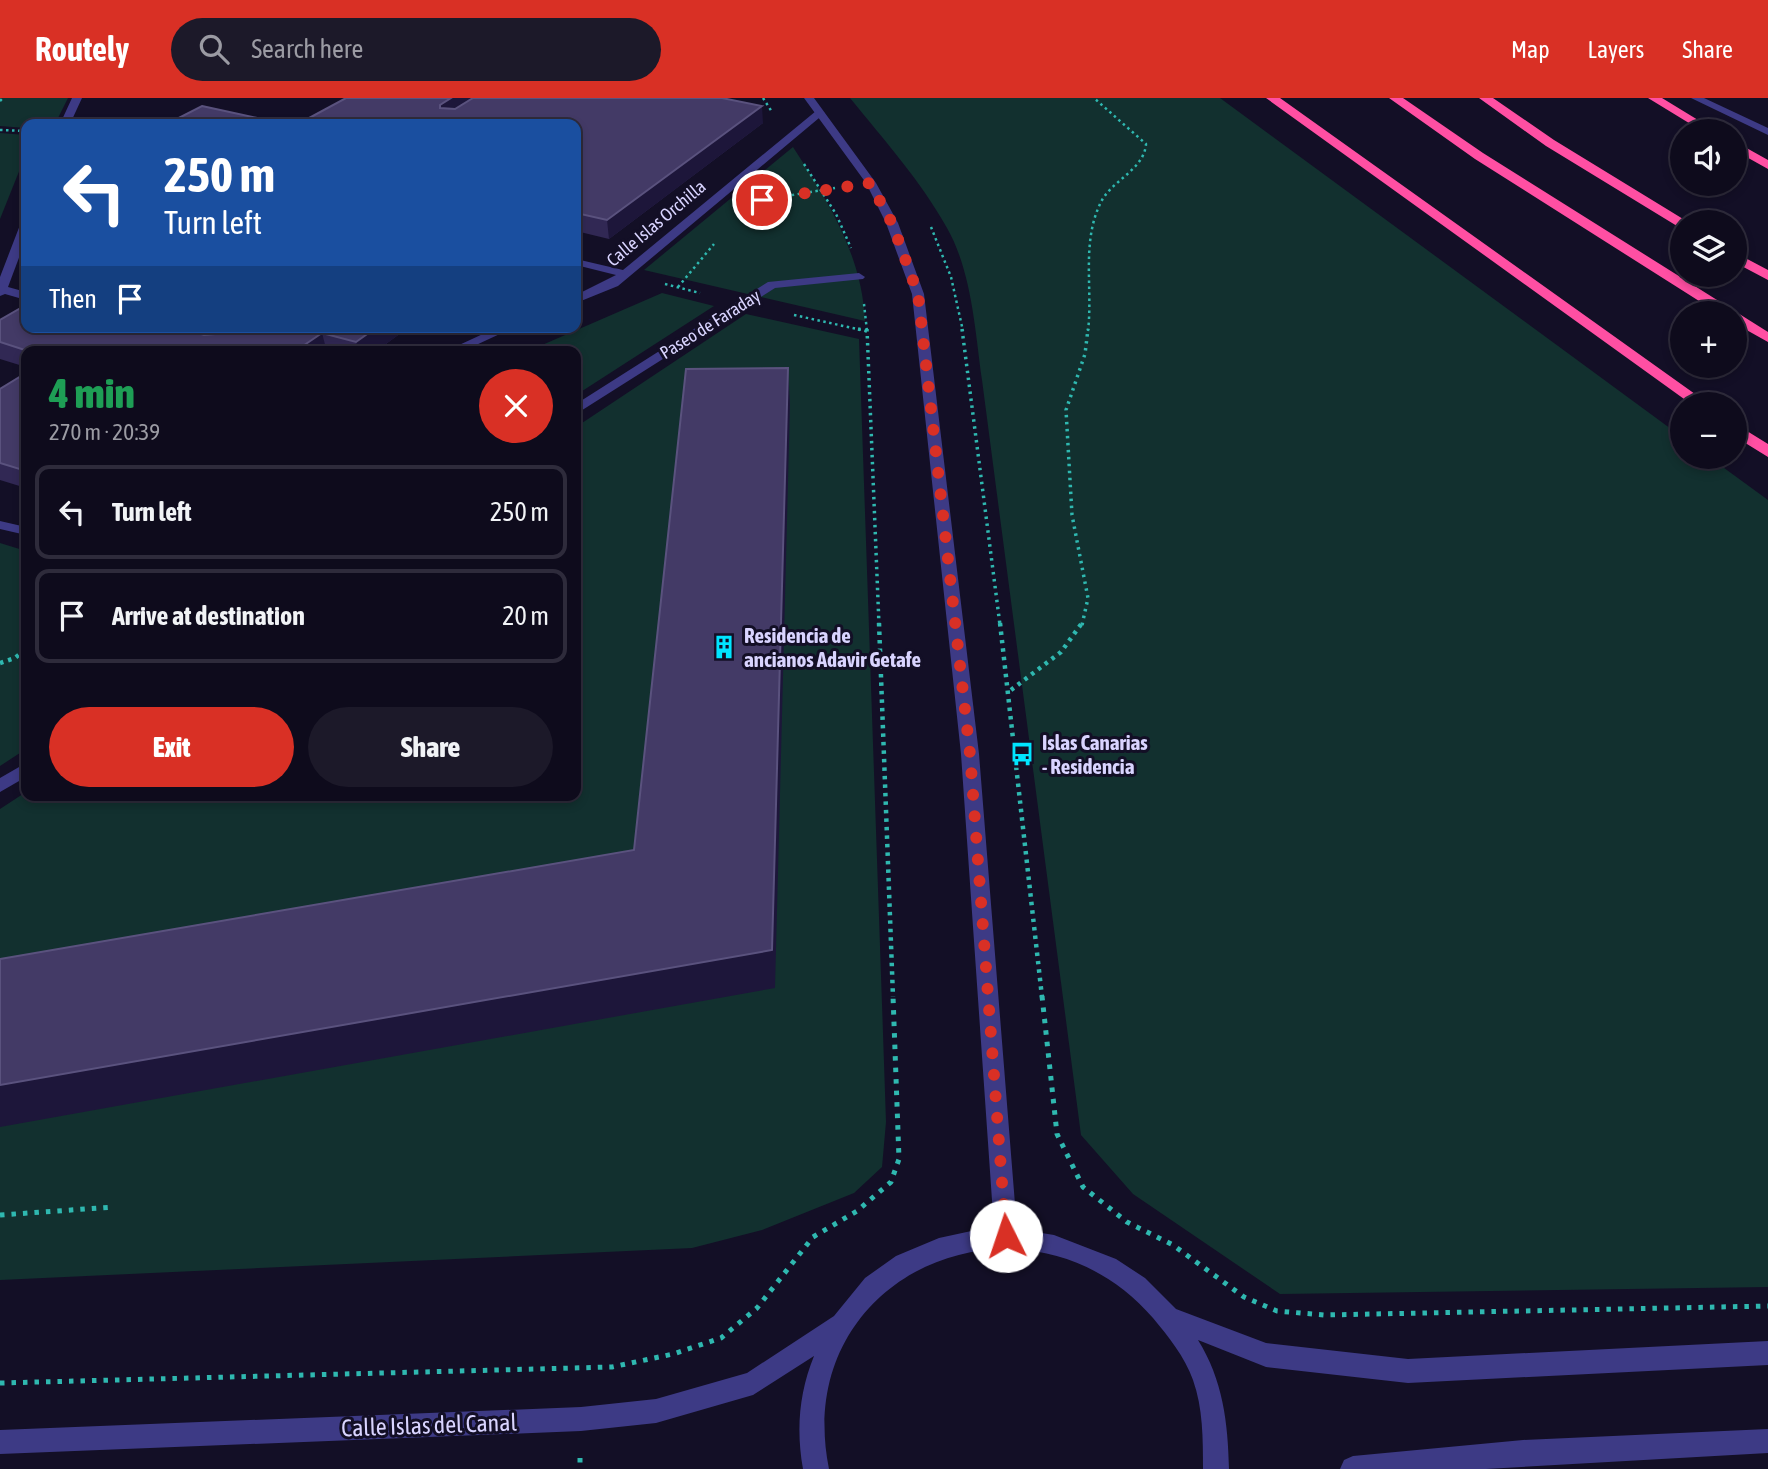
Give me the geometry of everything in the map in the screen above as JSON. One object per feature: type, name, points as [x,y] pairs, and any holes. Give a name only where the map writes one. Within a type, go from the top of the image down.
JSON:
[{"type":"highway","points":[[1272,98],[1684,392]]},
{"type":"highway","points":[[1293,98],[1379,176]]},
{"type":"highway","points":[[1395,98],[1479,156],[1709,301]]},
{"type":"highway","points":[[1485,98],[1550,143],[1670,216]]},
{"type":"highway","points":[[1654,98],[1690,119]]},
{"type":"highway","points":[[1747,153],[1768,165]]},
{"type":"highway","points":[[1747,264],[1768,276]]},
{"type":"highway","points":[[1747,325],[1768,338]]},
{"type":"highway","points":[[1747,437],[1768,452]]},
{"type":"street","points":[[67,119],[77,98]]},
{"type":"street","points":[[809,98],[870,183],[892,223],[918,294],[970,754],[1006,1236]]},
{"type":"street","points":[[1696,98],[1768,132]]},
{"type":"street","name":"Calle Islas Orchilla","points":[[581,297],[614,283],[820,113]]},
{"type":"street","points":[[21,238],[1,290],[21,295]]},
{"type":"street","points":[[581,263],[625,274]]},
{"type":"street","name":"Paseo de Faraday","points":[[581,407],[739,303],[772,285],[859,277]]},
{"type":"street","points":[[464,346],[495,333]]},
{"type":"street","points":[[0,525],[21,531]]},
{"type":"street","points":[[0,786],[21,772]]},
{"type":"street","points":[[816,1469],[810,1446],[814,1382],[838,1326],[869,1287],[910,1259],[956,1241],[1006,1236],[1067,1247],[1112,1269],[1123,1275],[1170,1318],[1200,1367],[1216,1423],[1216,1469]]},
{"type":"street","points":[[1170,1318],[1266,1354],[1408,1371],[1768,1353]]},
{"type":"street","name":"Calle Islas del Canal","points":[[0,1442],[581,1419],[656,1410],[753,1383],[838,1326]]},
{"type":"street","points":[[1353,1469],[1522,1453],[1768,1441]]},
{"type":"path","points":[[0,1383],[612,1367],[673,1354],[720,1338],[757,1308],[813,1237],[857,1212],[891,1182],[899,1159],[868,331],[859,277],[836,214],[763,98]]},
{"type":"path","points":[[1010,691],[1061,652],[1082,625],[1088,598],[1072,515],[1066,410],[1085,354],[1089,323],[1089,244],[1101,201],[1145,155],[1146,144],[1094,98]]},
{"type":"path","points":[[0,130],[21,131]]},
{"type":"path","points":[[762,200],[870,183]]},
{"type":"path","points":[[929,223],[952,275],[1010,691],[1057,1134],[1083,1186],[1118,1215],[1173,1245],[1244,1297],[1277,1311],[1324,1315],[1768,1306]]},
{"type":"path","points":[[678,287],[687,280],[719,237]]},
{"type":"path","points":[[0,663],[15,659],[21,654]]},
{"type":"path","points":[[0,1215],[114,1207]]},
{"type":"green space","points":[[0,98],[68,98],[58,119],[21,119],[21,128],[0,126]]},
{"type":"green space","points":[[850,98],[1220,98],[1670,428],[1670,469],[1725,469],[1768,500],[1768,1287],[1280,1294],[1133,1194],[1081,1135],[971,302],[962,263],[947,228],[902,161]]},
{"type":"green space","points":[[0,133],[21,135],[21,166],[0,219]]},
{"type":"green space","points":[[793,147],[830,208],[850,251],[865,321],[644,270]]},
{"type":"green space","points":[[662,293],[714,306],[581,392],[581,346],[540,346],[570,333],[581,333],[581,328]]},
{"type":"green space","points":[[746,314],[859,339],[886,1122],[882,1167],[854,1193],[762,1230],[692,1248],[0,1280],[0,809],[21,795],[21,801],[581,801],[581,424]]},
{"type":"green space","points":[[0,543],[21,549],[21,752],[0,766]]},
{"type":"building","points":[[346,98],[451,98],[440,105],[440,108],[455,109],[473,98],[722,98],[762,106],[607,220],[581,214],[581,119],[307,119]]},
{"type":"building","points":[[202,106],[262,119],[177,119]]},
{"type":"building","points":[[21,308],[21,333],[322,333],[303,346],[21,346],[21,349],[0,342],[0,320]]},
{"type":"building","points":[[322,333],[369,333],[356,342]]},
{"type":"building","name":"Residencia de ancianos Adavir Getafe","points":[[788,368],[772,950],[0,1085],[0,959],[634,850],[686,369]]},
{"type":"building","points":[[21,376],[21,469],[0,463],[0,389]]},
{"type":"place","name":"Residencia de ancianos Adavir Getafe","points":[[724,647]]},
{"type":"place","name":"Islas Canarias - Residencia","points":[[1022,754]]},
{"type":"route","points":[[762,200],[870,183],[892,223],[918,294],[970,754],[1006,1236]]}]
